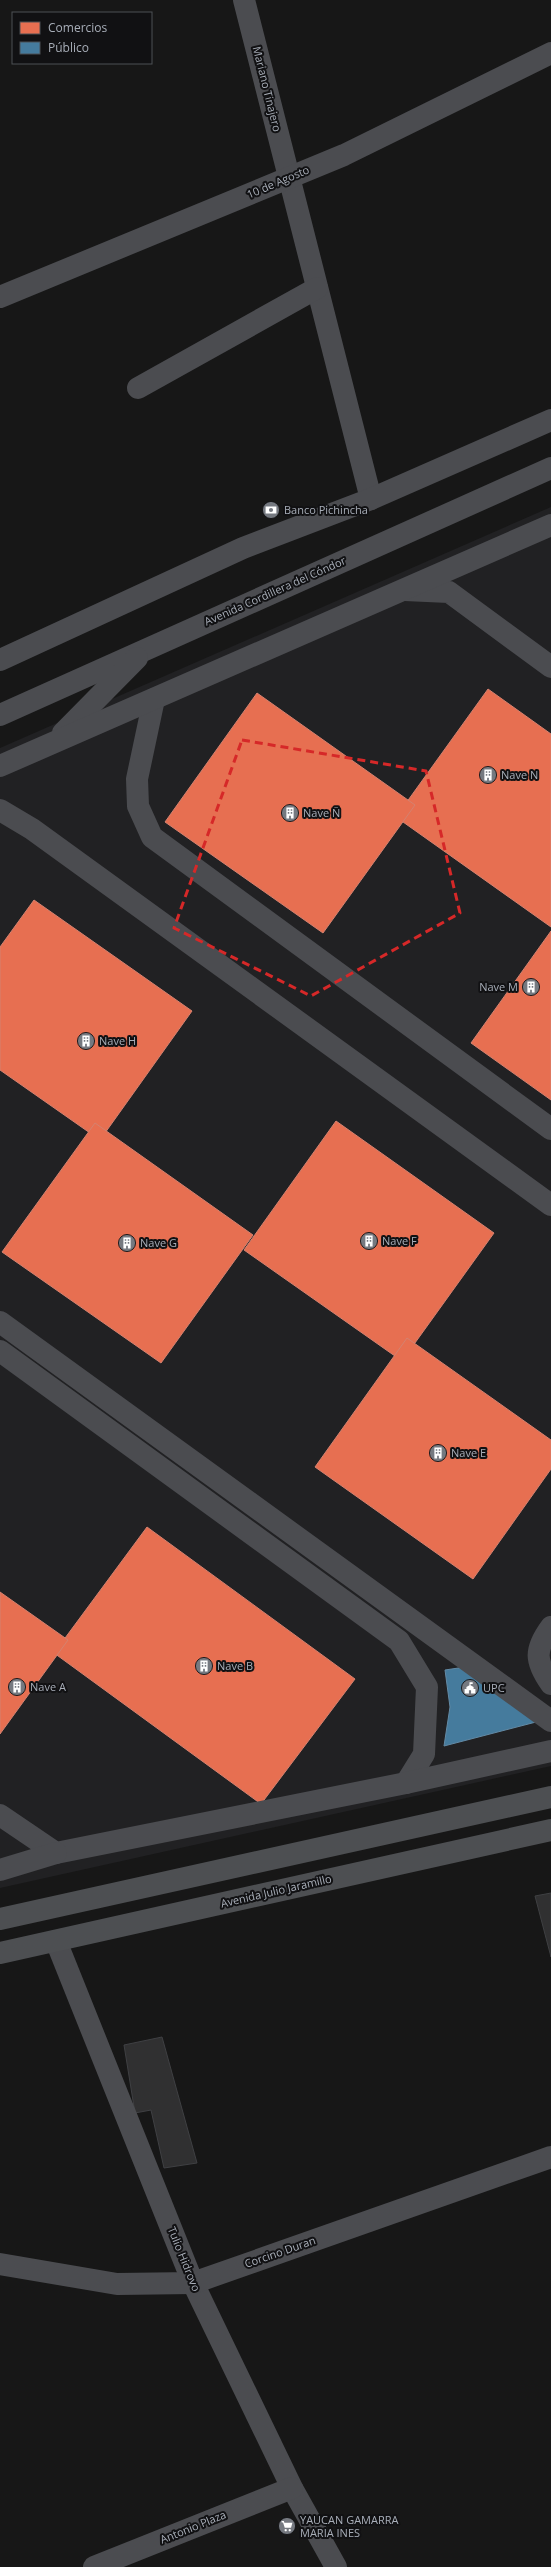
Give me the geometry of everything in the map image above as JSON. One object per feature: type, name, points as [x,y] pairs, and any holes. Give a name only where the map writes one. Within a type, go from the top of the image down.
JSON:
[{"type":"main road","points":[[0,1918],[551,1797]]},
{"type":"main road","name":"Avenida Julio Jaramillo","points":[[0,1953],[551,1830]]},
{"type":"street","name":"Mariano Tinajero","points":[[244,0],[371,499]]},
{"type":"street","name":"10 de Agosto","points":[[0,297],[344,155],[551,53]]},
{"type":"street","points":[[138,388],[317,288]]},
{"type":"street","points":[[0,660],[243,548],[371,499],[551,420]]},
{"type":"street","name":"Avenida Cordillera del Cóndor","points":[[0,715],[551,468]]},
{"type":"street","points":[[0,766],[551,525]]},
{"type":"street","points":[[400,590],[449,592],[551,667]]},
{"type":"street","points":[[55,741],[146,649]]},
{"type":"street","points":[[154,699],[137,779],[138,806],[152,837],[551,1129]]},
{"type":"street","points":[[0,810],[32,829],[551,1205]]},
{"type":"street","points":[[0,1322],[551,1721]]},
{"type":"street","points":[[0,1351],[399,1641],[427,1687],[424,1754],[406,1783]]},
{"type":"street","points":[[551,1627],[539,1643],[540,1668],[551,1684]]},
{"type":"street","points":[[0,1870],[56,1853],[406,1783],[551,1751]]},
{"type":"street","points":[[0,1815],[56,1853]]},
{"type":"street","name":"Tulio Hidrovo","points":[[56,1941],[192,2283],[292,2488],[336,2567]]},
{"type":"street","name":"Corcino Duran","points":[[0,2264],[118,2284],[192,2283],[551,2157]]},
{"type":"street","name":"Antonio Plaza","points":[[94,2567],[292,2488]]},
{"type":"highlighted area","points":[[242,740],[426,771],[460,913],[311,996],[174,928]]},
{"type":"shaded area","points":[[551,507],[551,1766],[0,1888],[0,748]]},
{"type":"building: Comercios","name":"Nave N","points":[[488,689],[551,734],[551,927],[396,817]]},
{"type":"building: Comercios","name":"Nave Ñ","points":[[257,693],[415,805],[323,933],[165,822]]},
{"type":"building: Comercios","name":"Nave H","points":[[34,900],[192,1011],[100,1140],[0,1070],[0,947]]},
{"type":"building: Comercios","name":"Nave M","points":[[551,931],[551,1100],[471,1043]]},
{"type":"building: Comercios","name":"Nave F","points":[[336,1121],[494,1233],[402,1361],[244,1250]]},
{"type":"building: Comercios","name":"Nave G","points":[[95,1123],[253,1235],[161,1363],[2,1252]]},
{"type":"building: Comercios","name":"Nave E","points":[[407,1338],[551,1440],[551,1469],[473,1579],[315,1467]]},
{"type":"building: Comercios","name":"Nave B","points":[[147,1527],[355,1679],[261,1804],[54,1653]]},
{"type":"building: Comercios","name":"Nave A","points":[[0,1592],[68,1640],[0,1734]]},
{"type":"building: Público","name":"UPC","points":[[465,1667],[536,1722],[444,1746],[450,1707],[445,1670]]},
{"type":"building: Otros","points":[[551,1893],[551,1957],[535,1896]]},
{"type":"building: Otros","points":[[162,2037],[197,2163],[164,2168],[151,2110],[135,2113],[124,2045]]},
{"type":"place","name":"Banco Pichincha","points":[[271,510]]},
{"type":"place","name":"Nave N","points":[[488,775]]},
{"type":"place","name":"Nave Ñ","points":[[290,813]]},
{"type":"place","name":"Nave M","points":[[531,987]]},
{"type":"place","name":"Nave H","points":[[86,1041]]},
{"type":"place","name":"Nave F","points":[[369,1241]]},
{"type":"place","name":"Nave G","points":[[127,1243]]},
{"type":"place","name":"Nave E","points":[[438,1453]]},
{"type":"place","name":"Nave B","points":[[204,1666]]},
{"type":"place","name":"Nave A","points":[[17,1687]]},
{"type":"place","name":"UPC","points":[[470,1688]]},
{"type":"place","name":"YAUCAN GAMARRA MARIA INES","points":[[287,2526]]}]
